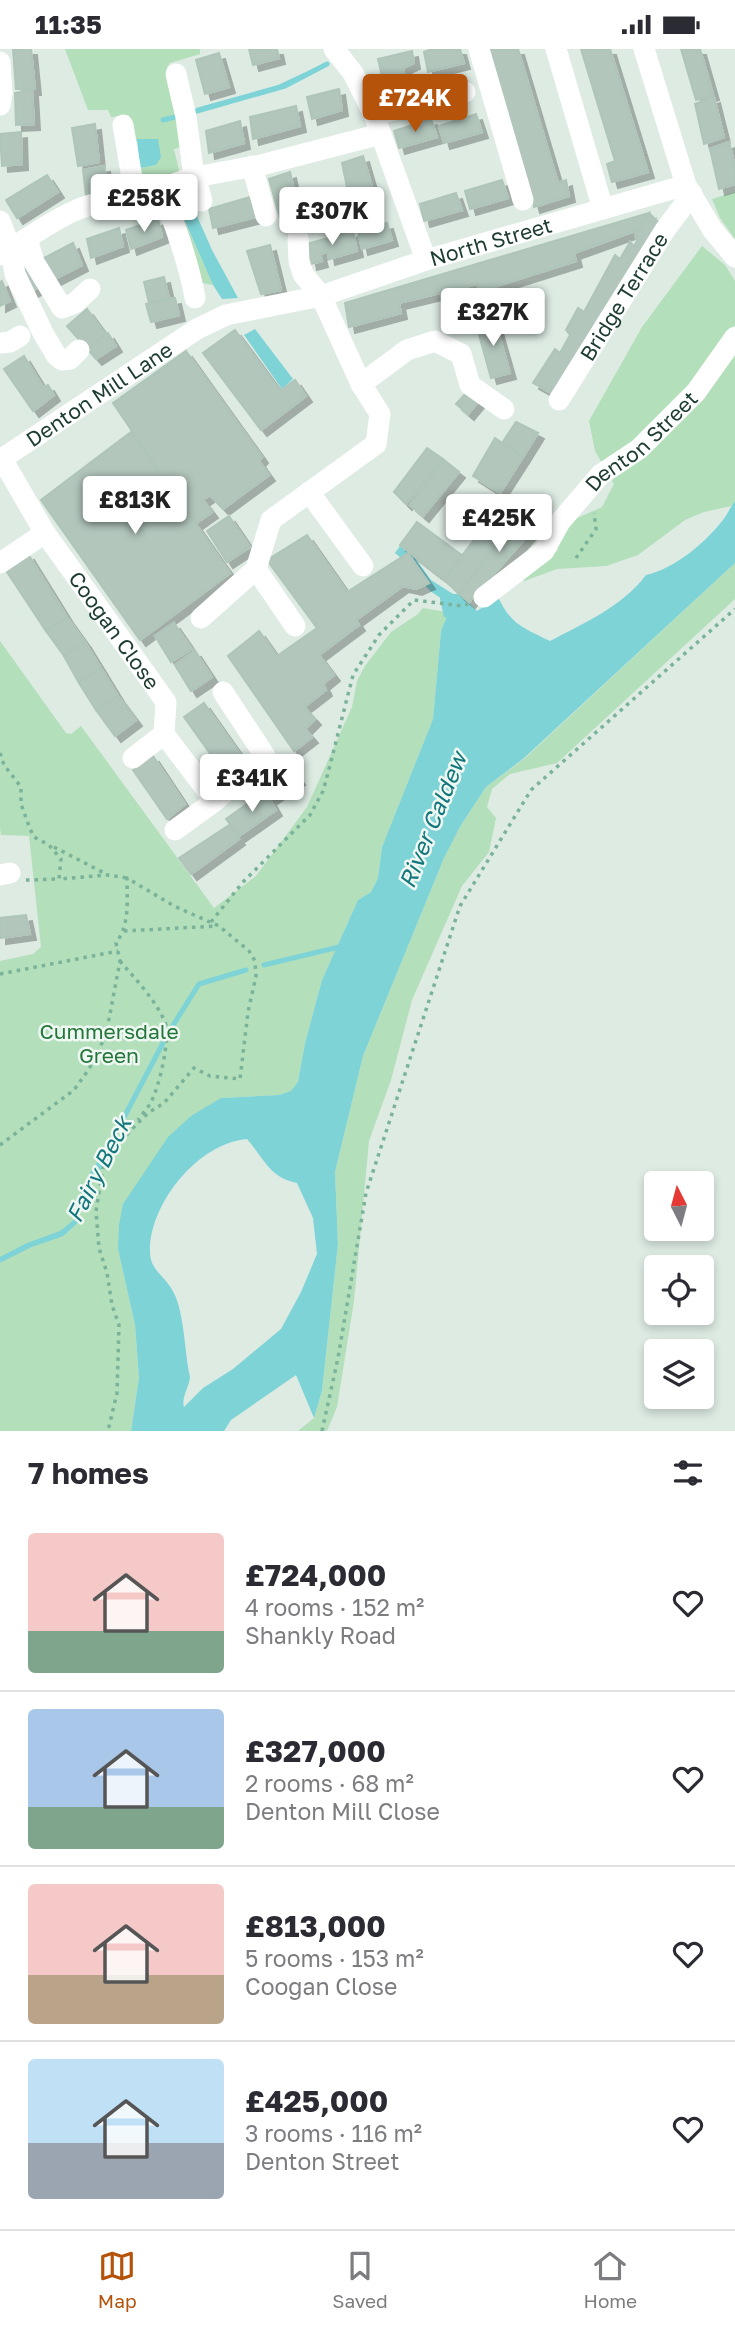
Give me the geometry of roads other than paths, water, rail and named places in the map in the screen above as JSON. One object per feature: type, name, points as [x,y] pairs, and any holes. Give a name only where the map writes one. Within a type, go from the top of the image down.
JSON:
[{"type":"street","points":[[334,49],[353,73],[377,124],[426,260]]},
{"type":"street","points":[[478,49],[523,200]]},
{"type":"street","points":[[556,49],[603,209]]},
{"type":"street","points":[[644,49],[689,190],[712,229],[735,257]]},
{"type":"street","points":[[0,62],[0,105]]},
{"type":"street","points":[[184,82],[190,153],[202,201]]},
{"type":"street","points":[[13,247],[76,210],[136,196],[195,177],[252,166],[465,92]]},
{"type":"street","points":[[123,125],[136,196]]},
{"type":"street","points":[[252,166],[266,216]]},
{"type":"street","name":"North Street","points":[[257,310],[321,296],[426,260],[603,209],[689,190]]},
{"type":"street","name":"Bridge Terrace","points":[[559,400],[689,190]]},
{"type":"street","points":[[136,196],[157,196],[164,202],[176,229],[195,298]]},
{"type":"street","points":[[0,221],[13,247],[15,274],[56,355],[62,360],[70,359],[79,350]]},
{"type":"street","points":[[201,618],[256,569],[271,520],[376,443],[380,414],[361,384],[321,296],[303,274],[299,261],[298,238]]},
{"type":"street","points":[[13,247],[34,262],[62,308],[75,303],[90,289]]},
{"type":"street","name":"Denton Mill Lane","points":[[1,459],[197,329],[226,315],[257,310]]},
{"type":"street","name":"Denton Street","points":[[484,597],[544,551],[560,522],[590,486],[600,475],[639,449],[696,392],[735,337]]},
{"type":"street","points":[[361,384],[407,350],[435,341],[461,354],[470,385],[504,409]]},
{"type":"street","name":"Coogan Close","points":[[1,459],[45,533],[166,702],[164,734]]},
{"type":"street","points":[[309,492],[363,566]]},
{"type":"street","points":[[0,563],[45,533]]},
{"type":"street","points":[[256,569],[295,626]]},
{"type":"street","points":[[175,830],[215,801],[265,756],[223,692]]},
{"type":"street","points":[[133,758],[164,734],[215,801]]},
{"type":"water","points":[[327,64],[285,86],[197,111],[196,108],[278,85]]},
{"type":"water","points":[[137,139],[158,139],[161,157],[156,165],[140,168]]},
{"type":"water","points":[[193,207],[238,298],[222,299],[213,285],[180,210]]},
{"type":"water","points":[[255,329],[293,379],[282,389],[244,335]]},
{"type":"water","name":"River Caldew","points":[[735,501],[735,563],[523,759],[486,787],[461,825],[444,858],[363,1056],[335,1172],[338,1244],[322,1391],[314,1418],[296,1375],[231,1420],[224,1431],[131,1431],[139,1378],[135,1325],[118,1249],[123,1204],[168,1137],[191,1116],[221,1098],[279,1095],[291,1091],[298,1082],[305,1043],[322,980],[358,900],[371,892],[378,878],[382,847],[433,719],[441,631],[447,616],[442,596],[395,553],[400,546],[415,558],[431,580],[453,594],[459,594],[477,611],[498,597],[513,620],[550,641],[614,605],[646,575],[667,567],[688,554],[716,529]],"holes":[[[247,1139],[274,1172],[297,1183],[313,1218],[317,1254],[281,1329],[233,1369],[203,1388],[184,1407],[190,1377],[182,1319],[176,1297],[152,1263],[152,1234],[167,1196],[180,1179],[211,1152],[229,1143]]]},
{"type":"water","points":[[108,1150],[110,1154],[87,1186],[77,1220],[62,1234],[30,1245],[0,1260],[0,1257],[27,1243],[60,1231],[74,1220],[81,1191],[93,1167]]},
{"type":"waterway","points":[[197,111],[285,86],[327,64]]},
{"type":"waterway","points":[[163,120],[175,117]]},
{"type":"waterway","points":[[422,579],[442,596],[446,615]]},
{"type":"waterway","name":"Fairy Beck","points":[[264,965],[343,946]]},
{"type":"waterway","name":"Fairy Beck","points":[[172,1027],[199,984],[246,970]]},
{"type":"waterway","name":"Fairy Beck","points":[[93,1175],[110,1154],[111,1142],[163,1043]]},
{"type":"waterway","name":"Fairy Beck","points":[[0,1260],[30,1245],[62,1234],[77,1220]]},
{"type":"park label","name":"Cummersdale Green","points":[[109,1043]]}]
